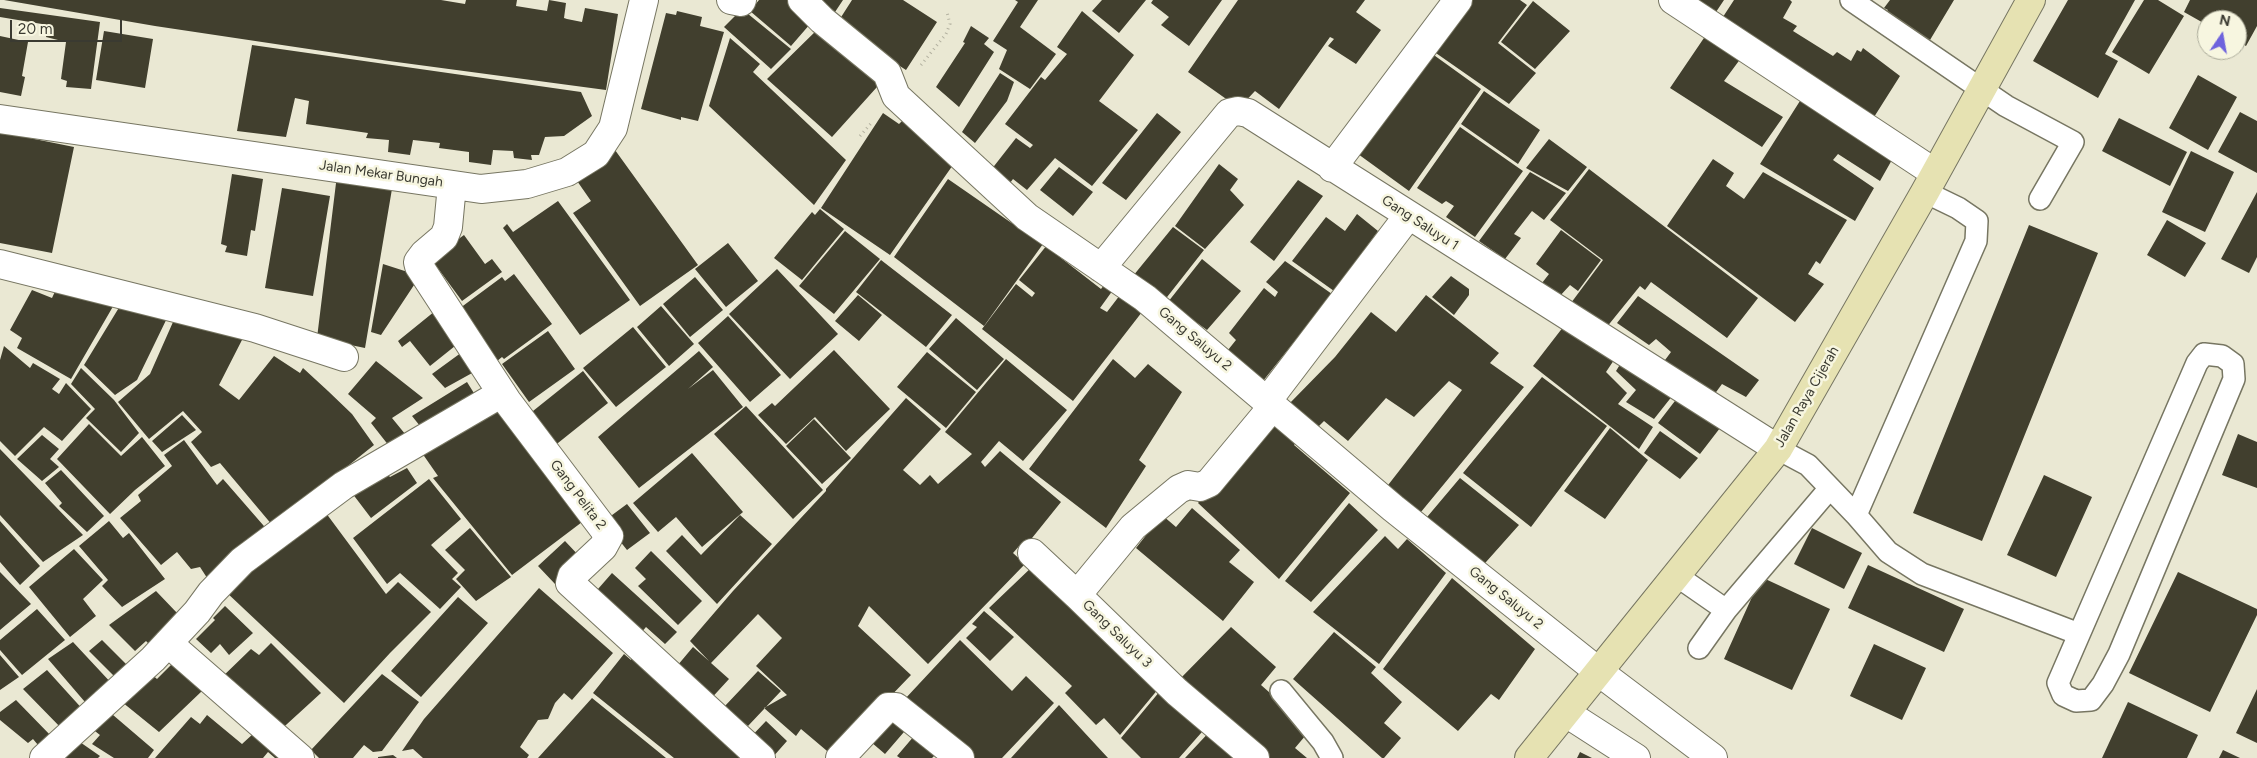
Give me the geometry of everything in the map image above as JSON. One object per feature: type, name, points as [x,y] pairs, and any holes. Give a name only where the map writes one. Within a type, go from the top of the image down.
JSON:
[{"type":"main road","name":"Jalan Raya Cijerah","points":[[1529,758],[1678,576],[1778,449],[1930,183],[2031,0]]},
{"type":"street","name":"Jalan Mekar Bungah","points":[[0,119],[481,189],[526,184],[566,172],[596,154],[613,128],[644,0]]},
{"type":"street","points":[[731,0],[741,2],[742,0]]},
{"type":"street","name":"Gang Saluyu 2","points":[[802,0],[822,20],[887,73],[896,96],[1026,217],[1145,298],[1393,508],[1599,672],[1712,758]]},
{"type":"street","points":[[1673,0],[1930,183]]},
{"type":"street","points":[[1332,168],[1452,2]]},
{"type":"street","name":"Gang Saluyu 1","points":[[1101,268],[1229,114],[1238,111],[1248,113],[1778,449]]},
{"type":"street","name":"Gang Pelita 2","points":[[452,185],[448,227],[444,237],[424,254],[418,262],[419,266],[502,394],[609,536],[603,546],[572,576],[570,583],[762,758]]},
{"type":"street","name":"Gang Saluyu 3","points":[[1255,758],[1177,692],[1076,595],[1133,527],[1179,489],[1188,485],[1200,487],[1209,483],[1408,216]]},
{"type":"street","points":[[0,264],[255,328],[344,357]]},
{"type":"street","points":[[44,758],[168,643],[198,612],[211,592],[242,561],[344,485],[502,394]]},
{"type":"street","points":[[1032,554],[1076,595]]},
{"type":"street","points":[[168,643],[300,758]]},
{"type":"street","points":[[840,758],[888,706],[896,707],[960,758]]},
{"type":"street","points":[[1566,713],[1636,758]]},
{"type":"lane","points":[[1851,0],[2006,106],[2073,142],[2040,199]]},
{"type":"lane","points":[[1856,515],[1976,241],[1977,220],[1958,208],[1930,183]]},
{"type":"lane","points":[[2204,354],[2222,356],[2233,364],[2234,379],[2119,654],[2092,700],[2076,701],[2064,695],[2058,683],[2079,634],[2197,363],[2204,354]]},
{"type":"lane","points":[[1778,449],[1808,465],[1888,552],[1922,574],[2079,634]]},
{"type":"lane","points":[[1699,648],[1726,610],[1830,488]]},
{"type":"lane","points":[[1678,576],[1726,610]]},
{"type":"lane","points":[[1281,691],[1323,742],[1332,758]]},
{"type":"building","points":[[4,0],[441,0],[465,4],[466,0],[517,0],[516,6],[547,11],[549,0],[566,3],[564,18],[567,19],[582,22],[585,8],[618,14],[606,90],[389,61],[155,26]]},
{"type":"building","points":[[759,0],[797,0],[817,16],[791,46],[750,11]]},
{"type":"building","points":[[813,0],[843,0],[833,15]]},
{"type":"building","points":[[852,0],[903,0],[937,22],[906,70],[836,25]]},
{"type":"building","points":[[1015,0],[1038,0],[1020,27],[1056,54],[1030,89],[999,69],[1007,50],[993,41],[1018,2]]},
{"type":"building","points":[[1102,0],[1146,0],[1119,33],[1092,11]]},
{"type":"building","points":[[1153,0],[1222,0],[1189,46],[1161,25],[1169,17],[1151,3]]},
{"type":"building","points":[[1238,0],[1365,0],[1356,12],[1381,30],[1356,64],[1328,46],[1334,39],[1330,37],[1279,109],[1255,91],[1239,108],[1188,72]]},
{"type":"building","points":[[1468,0],[1520,0],[1527,5],[1498,43],[1536,73],[1509,104],[1433,51]]},
{"type":"building","points":[[1684,0],[1724,0],[1712,18]]},
{"type":"building","points":[[1734,0],[1790,0],[1792,2],[1783,18],[1797,26],[1793,31],[1833,56],[1837,52],[1851,61],[1857,50],[1861,52],[1863,48],[1900,76],[1869,125],[1719,23]]},
{"type":"building","points":[[1890,0],[1954,0],[1930,40],[1883,16],[1888,10],[1884,8]]},
{"type":"building","points":[[2068,0],[2135,0],[2105,54],[2118,61],[2098,98],[2033,61]]},
{"type":"building","points":[[2144,0],[2158,0],[2184,16],[2149,74],[2112,52]]},
{"type":"building","points":[[2190,0],[2257,0],[2257,26],[2247,44],[2247,10],[2197,10],[2197,19],[2184,12]]},
{"type":"building","points":[[1533,1],[1570,31],[1535,69],[1501,42]]},
{"type":"building","points":[[0,8],[100,22],[91,89],[66,87],[67,81],[61,79],[66,42],[46,37],[48,25],[0,17]]},
{"type":"building","points":[[742,9],[791,49],[771,69],[724,27]]},
{"type":"building","points":[[677,11],[702,17],[700,26],[724,32],[698,121],[681,117],[681,120],[641,109],[666,13],[676,15]]},
{"type":"building","points":[[1082,11],[1134,55],[1099,101],[1138,130],[1092,186],[1055,158],[1027,190],[1013,179],[1010,183],[991,170],[1016,138],[1030,148],[1033,145],[1005,124],[1041,77],[1045,80],[1067,54],[1057,47]]},
{"type":"building","points":[[822,25],[886,77],[832,137],[767,79]]},
{"type":"building","points":[[971,26],[989,38],[984,44],[994,52],[959,107],[936,87],[965,43],[963,42]]},
{"type":"building","points":[[104,31],[153,39],[145,88],[96,80]]},
{"type":"building","points":[[1708,32],[1744,54],[1724,81],[1783,117],[1762,147],[1670,88]]},
{"type":"building","points":[[0,36],[28,42],[22,76],[25,77],[21,96],[0,92]]},
{"type":"building","points":[[730,38],[760,64],[753,72],[846,160],[814,205],[709,106]]},
{"type":"building","points":[[252,45],[581,92],[592,116],[564,136],[545,137],[539,155],[531,155],[532,160],[514,158],[513,151],[493,150],[491,165],[469,162],[469,152],[439,148],[440,143],[413,140],[410,155],[388,152],[389,140],[366,138],[368,133],[306,124],[309,101],[295,98],[286,137],[237,131]]},
{"type":"building","points":[[1431,53],[1481,89],[1409,191],[1358,154]]},
{"type":"building","points":[[1000,73],[1014,82],[1007,101],[975,143],[962,132]]},
{"type":"building","points":[[2198,75],[2237,97],[2208,150],[2169,128]]},
{"type":"building","points":[[1484,91],[1540,130],[1518,164],[1461,124]]},
{"type":"building","points":[[1805,93],[1893,158],[1880,181],[1838,154],[1833,160],[1874,188],[1855,221],[1760,164]]},
{"type":"building","points":[[2240,112],[2257,121],[2257,173],[2218,152]]},
{"type":"building","points":[[883,113],[899,124],[904,119],[955,162],[890,255],[821,208]]},
{"type":"building","points":[[1157,113],[1181,132],[1126,200],[1102,183]]},
{"type":"building","points":[[2119,118],[2187,152],[2170,186],[2102,151]]},
{"type":"building","points":[[1460,127],[1523,171],[1475,237],[1446,217],[1454,206],[1446,201],[1442,204],[1417,188]]},
{"type":"building","points":[[0,132],[74,147],[52,253],[0,243]]},
{"type":"building","points":[[1549,139],[1587,167],[1568,191],[1526,168]]},
{"type":"building","points":[[615,150],[698,265],[640,306],[573,213],[591,201],[575,178]]},
{"type":"building","points":[[2191,151],[2234,172],[2205,232],[2162,212]]},
{"type":"building","points":[[1713,159],[1734,173],[1726,186],[1744,199],[1763,172],[1847,220],[1820,264],[1816,261],[1808,274],[1824,284],[1795,322],[1667,226]]},
{"type":"building","points":[[1219,164],[1238,179],[1230,190],[1244,205],[1205,249],[1175,226]]},
{"type":"building","points":[[1059,167],[1093,192],[1073,216],[1040,190]]},
{"type":"building","points":[[1589,169],[1758,298],[1727,338],[1651,282],[1645,290],[1640,286],[1606,328],[1571,303],[1603,260],[1550,220]]},
{"type":"building","points":[[1530,172],[1566,193],[1544,220],[1532,211],[1514,234],[1521,238],[1505,259],[1479,241]]},
{"type":"building","points":[[232,174],[263,179],[255,231],[251,230],[247,256],[225,252],[227,246],[221,244]]},
{"type":"building","points":[[337,175],[393,183],[365,348],[317,338]]},
{"type":"building","points":[[948,179],[1013,224],[1021,217],[1048,237],[984,326],[894,257]]},
{"type":"building","points":[[1298,180],[1323,196],[1274,261],[1250,242]]},
{"type":"building","points":[[282,188],[330,196],[313,296],[265,288]]},
{"type":"building","points":[[2257,192],[2257,257],[2249,273],[2221,259]]},
{"type":"building","points":[[558,201],[630,300],[580,335],[503,228],[507,224],[513,232]]},
{"type":"building","points":[[820,209],[844,229],[802,280],[774,258],[812,212],[815,215]]},
{"type":"building","points":[[1357,214],[1378,231],[1334,291],[1292,261],[1326,217],[1345,231]]},
{"type":"building","points":[[2167,220],[2206,243],[2185,277],[2147,255]]},
{"type":"building","points":[[2029,225],[2098,253],[1982,541],[1913,513]]},
{"type":"building","points":[[1173,227],[1204,250],[1160,306],[1133,276]]},
{"type":"building","points":[[1561,230],[1601,260],[1578,291],[1570,285],[1559,297],[1542,283],[1549,274],[1536,264]]},
{"type":"building","points":[[845,231],[880,259],[834,314],[799,286]]},
{"type":"building","points":[[464,235],[485,264],[492,259],[502,272],[462,301],[434,263],[437,261],[434,257]]},
{"type":"building","points":[[1051,240],[1066,252],[1061,258],[1101,289],[1105,284],[1113,290],[1100,308],[1107,312],[1120,295],[1142,312],[1073,401],[982,329],[1016,284],[1032,297],[1035,293],[1019,280]]},
{"type":"building","points":[[728,243],[758,281],[726,307],[695,269]]},
{"type":"building","points":[[1202,259],[1241,291],[1207,330],[1168,302]]},
{"type":"building","points":[[881,260],[952,315],[926,347],[856,292]]},
{"type":"building","points":[[1285,261],[1332,294],[1263,381],[1228,350],[1236,340],[1229,333],[1264,288],[1275,297],[1278,292],[1266,282]]},
{"type":"building","points":[[383,264],[414,274],[416,282],[381,335],[371,332]]},
{"type":"building","points":[[777,269],[838,334],[790,379],[729,314]]},
{"type":"building","points":[[514,274],[552,324],[504,359],[502,357],[491,366],[452,314],[502,277],[505,281]]},
{"type":"building","points":[[1451,276],[1469,289],[1469,295],[1454,315],[1432,297]]},
{"type":"building","points":[[695,277],[723,310],[690,337],[663,304]]},
{"type":"building","points":[[59,283],[115,303],[71,379],[17,348],[22,338],[10,330],[32,290],[52,298]]},
{"type":"building","points":[[858,295],[882,315],[859,341],[835,321]]},
{"type":"building","points":[[1426,295],[1499,353],[1490,363],[1524,387],[1416,518],[1385,489],[1462,390],[1449,381],[1414,417],[1386,398],[1348,441],[1324,421],[1316,429],[1289,404],[1335,357],[1371,312],[1396,332]]},
{"type":"building","points":[[1638,296],[1759,380],[1746,397],[1722,384],[1711,399],[1662,364],[1671,352],[1656,339],[1649,345],[1617,323]]},
{"type":"building","points":[[123,301],[170,312],[137,380],[115,395],[84,365]]},
{"type":"building","points":[[661,306],[694,344],[669,366],[637,327]]},
{"type":"building","points":[[440,307],[465,338],[430,366],[410,341],[402,347],[398,341]]},
{"type":"building","points":[[177,313],[243,338],[219,385],[239,400],[274,356],[300,373],[303,368],[352,414],[374,445],[273,526],[220,463],[211,467],[191,442],[202,432],[183,411],[149,439],[118,402],[150,374]]},
{"type":"building","points":[[728,316],[781,375],[750,402],[698,343]]},
{"type":"building","points":[[956,318],[1004,359],[977,390],[929,349]]},
{"type":"building","points":[[1567,322],[1616,357],[1606,372],[1627,393],[1618,404],[1653,427],[1639,449],[1533,366]]},
{"type":"building","points":[[633,327],[666,367],[616,407],[583,368]]},
{"type":"building","points":[[548,331],[575,369],[529,402],[502,364]]},
{"type":"building","points":[[4,346],[30,368],[33,363],[60,379],[52,389],[59,394],[66,383],[91,409],[62,441],[44,427],[15,456],[0,441],[0,360]]},
{"type":"building","points":[[469,347],[483,367],[445,388],[432,374]]},
{"type":"building","points":[[834,350],[890,409],[846,451],[815,417],[786,444],[758,415],[772,403],[775,406]]},
{"type":"building","points":[[699,351],[713,367],[688,389],[713,370],[743,407],[639,488],[598,437]]},
{"type":"building","points":[[927,352],[976,392],[946,428],[897,387]]},
{"type":"building","points":[[1624,358],[1673,395],[1654,419],[1626,402],[1636,390],[1616,371]]},
{"type":"building","points":[[1006,359],[1067,410],[1023,461],[999,441],[981,462],[985,467],[1000,451],[1061,502],[1024,548],[1020,545],[1013,553],[1025,564],[928,664],[869,606],[858,626],[911,675],[833,756],[801,729],[796,736],[764,708],[787,695],[756,666],[782,638],[758,614],[711,663],[729,679],[707,703],[672,672],[693,647],[709,661],[690,641],[733,591],[826,491],[906,398],[941,429],[903,470],[920,485],[930,475],[938,484],[972,454],[945,432]]},
{"type":"building","points":[[1113,359],[1135,378],[1148,364],[1182,392],[1139,460],[1146,466],[1106,528],[1029,469]]},
{"type":"building","points":[[376,361],[423,398],[392,418],[410,440],[393,451],[371,423],[376,418],[348,394]]},
{"type":"building","points":[[81,368],[114,400],[139,433],[121,452],[86,418],[95,409],[71,384]]},
{"type":"building","points":[[583,371],[608,403],[548,451],[523,419]]},
{"type":"building","points":[[1542,377],[1607,426],[1531,527],[1463,473]]},
{"type":"building","points":[[467,382],[477,398],[420,426],[412,416]]},
{"type":"building","points":[[1678,397],[1720,428],[1700,454],[1658,423]]},
{"type":"building","points":[[498,400],[590,516],[512,575],[433,478],[438,476],[422,453],[443,444],[439,440]]},
{"type":"building","points":[[746,406],[823,490],[793,519],[714,434]]},
{"type":"building","points":[[182,415],[196,430],[162,452],[152,441]]},
{"type":"building","points":[[1270,418],[1297,441],[1294,445],[1350,493],[1279,579],[1198,503]]},
{"type":"building","points":[[814,419],[851,458],[822,484],[786,446]]},
{"type":"building","points":[[89,424],[121,456],[142,437],[165,466],[135,490],[110,514],[57,459]]},
{"type":"building","points":[[1610,428],[1648,460],[1605,519],[1564,491]]},
{"type":"building","points":[[1660,431],[1698,458],[1680,479],[1644,453]]},
{"type":"building","points":[[2238,434],[2257,442],[2257,488],[2222,475]]},
{"type":"building","points":[[42,435],[59,449],[50,459],[59,467],[42,481],[17,459]]},
{"type":"building","points":[[184,440],[217,485],[223,479],[270,533],[211,584],[200,567],[191,569],[177,552],[161,565],[120,518],[141,501],[138,495],[172,466],[164,455]]},
{"type":"building","points":[[0,449],[83,535],[43,562],[0,515]]},
{"type":"building","points":[[692,453],[743,512],[702,547],[676,517],[658,532],[633,503]]},
{"type":"building","points":[[407,468],[417,483],[371,518],[352,493],[382,469],[390,477]]},
{"type":"building","points":[[61,470],[104,516],[87,532],[59,506],[62,503],[45,483]]},
{"type":"building","points":[[2044,475],[2092,497],[2056,577],[2007,555]]},
{"type":"building","points":[[1460,478],[1519,525],[1478,571],[1422,523]]},
{"type":"building","points":[[429,479],[461,519],[431,545],[458,573],[452,579],[461,587],[440,609],[400,573],[387,584],[353,538]]},
{"type":"building","points":[[1349,503],[1378,530],[1311,602],[1285,581]]},
{"type":"building","points":[[627,504],[650,533],[627,550],[604,521]]},
{"type":"building","points":[[320,505],[386,594],[398,582],[431,612],[344,703],[225,591]]},
{"type":"building","points":[[1192,508],[1240,550],[1229,562],[1254,582],[1223,621],[1136,548],[1162,515],[1176,527]]},
{"type":"building","points":[[740,515],[772,544],[717,604],[666,551],[682,535],[701,555]]},
{"type":"building","points":[[0,521],[40,566],[20,585],[0,562]]},
{"type":"building","points":[[109,521],[123,538],[129,533],[165,579],[122,607],[102,586],[108,580],[79,546]]},
{"type":"building","points":[[470,528],[511,577],[476,601],[456,579],[465,570],[445,550]]},
{"type":"building","points":[[1812,528],[1862,553],[1844,589],[1794,564]]},
{"type":"building","points":[[1385,536],[1398,549],[1407,539],[1446,573],[1379,664],[1313,612]]},
{"type":"building","points":[[565,541],[582,559],[555,584],[538,566]]},
{"type":"building","points":[[74,549],[103,580],[83,599],[96,616],[70,637],[29,587]]},
{"type":"building","points":[[651,551],[702,601],[678,625],[638,586],[646,579],[635,568]]},
{"type":"building","points":[[1034,565],[1164,682],[1120,735],[1104,718],[1096,725],[1065,693],[1072,686],[989,608]]},
{"type":"building","points":[[1868,565],[1964,609],[1944,652],[1848,608]]},
{"type":"building","points":[[0,572],[31,604],[0,630]]},
{"type":"building","points":[[2178,572],[2257,609],[2257,615],[2210,712],[2129,673]]},
{"type":"building","points":[[612,573],[677,632],[665,644],[646,627],[640,634],[591,597]]},
{"type":"building","points":[[1761,577],[1830,609],[1792,690],[1724,659]]},
{"type":"building","points":[[1452,578],[1535,649],[1499,700],[1491,694],[1458,731],[1383,669]]},
{"type":"building","points":[[539,588],[613,653],[572,700],[564,693],[555,703],[548,719],[538,720],[520,747],[529,755],[527,758],[423,758],[413,749],[402,751],[424,719]]},
{"type":"building","points":[[156,591],[178,614],[149,644],[146,641],[135,651],[109,625]]},
{"type":"building","points":[[458,597],[488,623],[421,697],[391,671]]},
{"type":"building","points":[[225,606],[253,633],[229,655],[220,644],[211,653],[196,639],[215,620],[213,618]]},
{"type":"building","points":[[37,609],[65,640],[22,675],[0,650],[0,640]]},
{"type":"building","points":[[984,611],[1014,637],[990,661],[966,638],[977,627],[972,624]]},
{"type":"building","points":[[1231,627],[1276,667],[1261,685],[1311,729],[1295,748],[1307,758],[1262,758],[1176,683]]},
{"type":"building","points":[[1334,632],[1376,667],[1371,673],[1402,702],[1384,723],[1401,738],[1384,758],[1293,679]]},
{"type":"building","points":[[102,640],[128,666],[115,677],[89,651]]},
{"type":"building","points":[[960,640],[1012,691],[1026,676],[1054,703],[1002,758],[974,758],[904,700]]},
{"type":"building","points":[[73,642],[114,686],[91,709],[48,659]]},
{"type":"building","points":[[271,643],[321,693],[275,735],[217,682],[251,649],[259,655]]},
{"type":"building","points":[[1874,644],[1926,668],[1902,720],[1850,696]]},
{"type":"building","points":[[624,654],[631,660],[632,657],[764,758],[674,758],[593,693]]},
{"type":"building","points":[[0,655],[19,677],[0,690]]},
{"type":"building","points":[[179,657],[202,691],[159,732],[122,702],[149,672],[157,679]]},
{"type":"building","points":[[47,670],[86,713],[65,732],[23,689]]},
{"type":"building","points":[[758,671],[781,691],[748,726],[724,707]]},
{"type":"building","points":[[382,674],[419,702],[382,751],[373,752],[364,745],[353,758],[319,758],[311,750]]},
{"type":"building","points":[[1165,685],[1209,724],[1179,758],[1141,758],[1121,738]]},
{"type":"building","points":[[2257,689],[2257,743],[2236,733]]},
{"type":"building","points":[[592,698],[634,732],[666,758],[538,758]]},
{"type":"building","points":[[16,700],[54,739],[43,751],[33,739],[28,743],[0,720],[0,712]]},
{"type":"building","points":[[2128,702],[2198,735],[2187,758],[2102,758]]},
{"type":"building","points":[[1059,705],[1108,758],[1011,758]]},
{"type":"building","points":[[106,709],[154,750],[148,758],[114,758],[92,744],[100,735],[91,728]]},
{"type":"building","points":[[207,715],[242,744],[254,733],[288,758],[275,758],[268,752],[263,758],[155,758],[191,717],[200,724]]},
{"type":"building","points":[[894,716],[910,725],[885,754],[871,742]]},
{"type":"building","points":[[766,721],[787,741],[772,758],[746,742]]},
{"type":"building","points":[[1213,728],[1250,758],[1185,758]]},
{"type":"building","points":[[920,729],[942,748],[932,758],[900,758],[897,756]]},
{"type":"building","points":[[77,740],[100,756],[98,758],[60,758]]},
{"type":"building","points":[[2223,750],[2240,758],[2219,758]]},
{"type":"building","points":[[1580,752],[1592,758],[1577,758]]},
{"type":"building","points":[[393,755],[397,758],[378,758],[378,757]]}]
